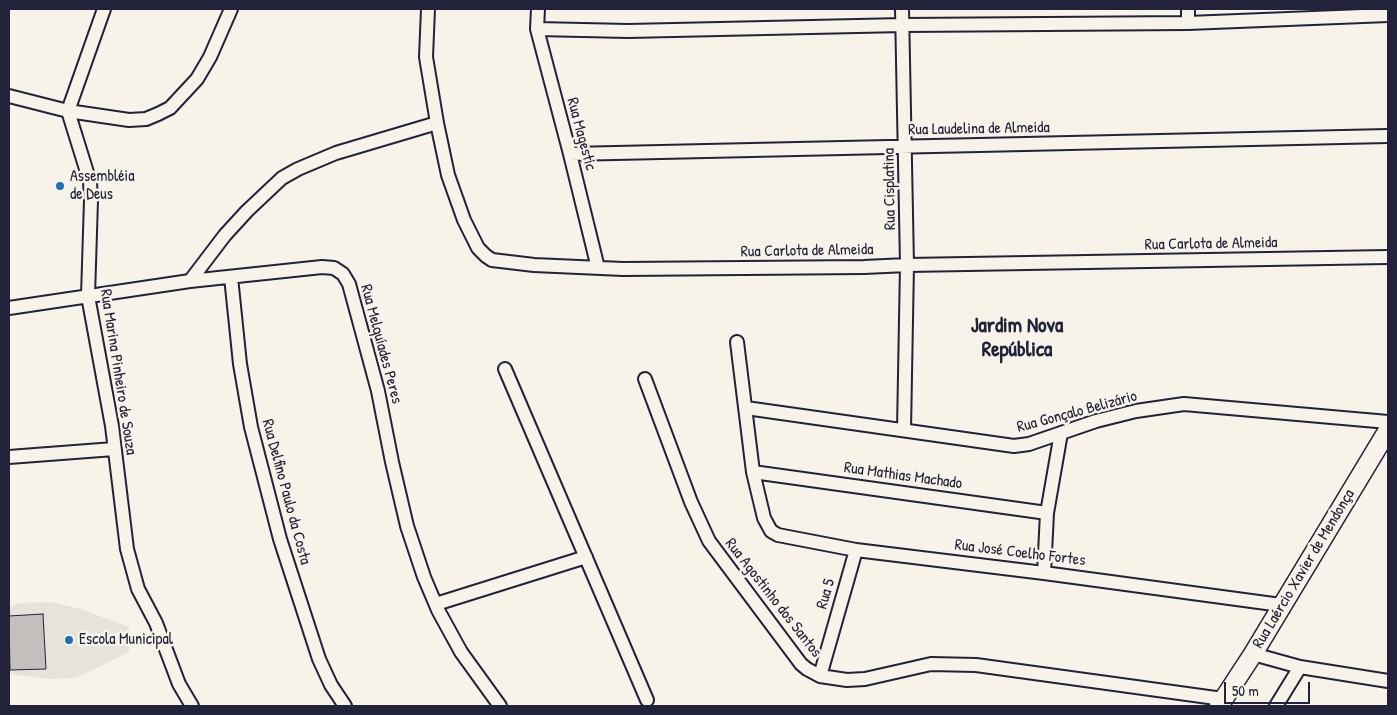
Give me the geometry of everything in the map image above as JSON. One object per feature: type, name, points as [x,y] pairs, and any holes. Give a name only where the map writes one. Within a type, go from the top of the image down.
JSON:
[{"type":"street","points":[[68,111],[104,9]]},
{"type":"street","points":[[9,96],[68,111],[129,120],[146,119],[170,108],[197,78],[210,57],[231,9]]},
{"type":"street","name":"Rua Carlota de Almeida","points":[[428,9],[426,57],[436,123],[452,190],[478,248],[492,260],[503,263],[598,268],[864,267],[1388,257]]},
{"type":"street","name":"Rua Magestic","points":[[538,9],[537,29],[598,268]]},
{"type":"street","name":"Rua Cisplatina","points":[[902,9],[907,265],[904,430]]},
{"type":"street","points":[[1188,9],[1188,23]]},
{"type":"street","points":[[537,29],[628,31],[903,25],[1188,23],[1311,14],[1388,15]]},
{"type":"street","name":"Rua Marina Pinheiro de Souza","points":[[68,111],[90,182],[88,296],[112,426],[128,549],[138,588],[156,623],[179,684],[192,706]]},
{"type":"street","points":[[190,281],[225,235],[282,178],[336,153],[436,123]]},
{"type":"street","name":"Rua Laudelina de Almeida","points":[[570,154],[1388,136]]},
{"type":"street","name":"Rua Melquíades Peres","points":[[9,308],[190,281],[322,267],[334,268],[343,274],[349,284],[376,383],[407,526],[424,577],[461,652],[500,706]]},
{"type":"street","name":"Rua Delfino Paulo da Costa","points":[[231,277],[240,364],[251,428],[280,539],[319,659],[331,685],[345,706]]},
{"type":"street","points":[[737,342],[753,472]]},
{"type":"street","points":[[505,369],[647,700]]},
{"type":"street","name":"Rua Agostinho dos Santos","points":[[645,379],[691,502],[709,541],[807,670],[820,676],[847,680],[865,679],[922,665],[976,665],[1221,702]]},
{"type":"street","name":"Rua Gonçalo Belizário","points":[[746,408],[1014,446],[1029,444],[1096,421],[1136,411],[1184,404],[1388,422]]},
{"type":"street","name":"Rua Laércio Xavier de Mendonça","points":[[1221,702],[1388,430]]},
{"type":"street","points":[[1044,572],[1048,513],[1061,433]]},
{"type":"street","points":[[9,457],[114,449]]},
{"type":"street","name":"Rua Mathias Machado","points":[[753,472],[1048,513]]},
{"type":"street","name":"Rua José Coelho Fortes","points":[[753,472],[764,518],[771,531],[778,535],[856,550],[1044,572],[1281,605]]},
{"type":"street","name":"Rua 5","points":[[820,676],[856,550]]},
{"type":"street","points":[[436,604],[586,557]]},
{"type":"street","points":[[1252,654],[1300,667],[1388,681]]},
{"type":"street","points":[[1276,706],[1300,667]]},
{"type":"shaded area","name":"Escola Municipal","points":[[51,602],[81,609],[129,627],[129,652],[73,678],[50,679],[9,674],[9,606],[21,603]]},
{"type":"building","points":[[43,614],[46,669],[10,670],[9,616]]},
{"type":"place","name":"Assembléia de Deus","points":[[60,186]]},
{"type":"place","name":"Escola Municipal","points":[[69,640]]},
{"type":"district","name":"Jardim Nova República","points":[[1017,338]]}]
